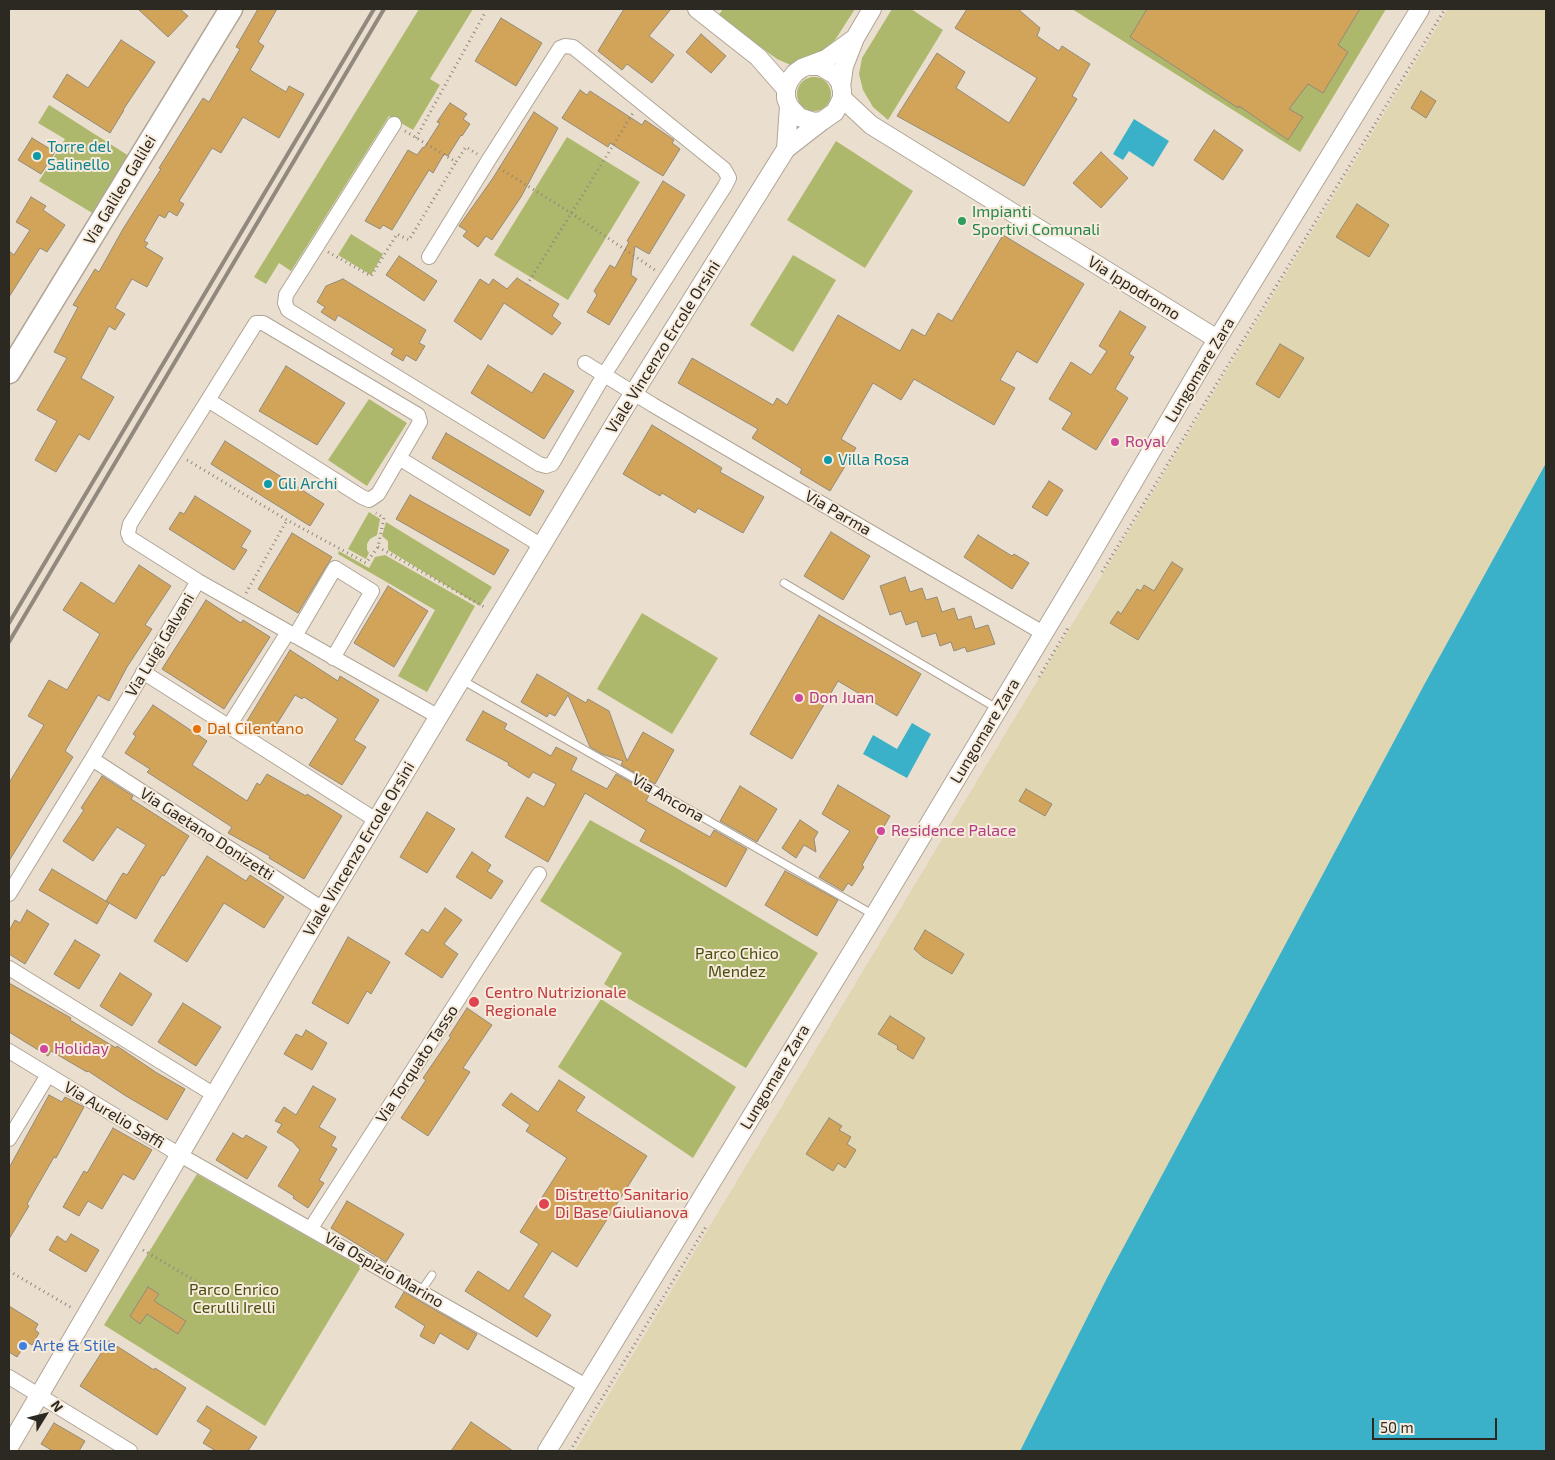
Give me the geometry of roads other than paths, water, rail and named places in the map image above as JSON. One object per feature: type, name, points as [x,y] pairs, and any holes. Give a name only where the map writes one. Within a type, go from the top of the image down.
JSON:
[{"type":"main road","name":"Via Galileo Galilei","points":[[9,372],[230,9]]},
{"type":"street","name":"Via Ippodromo","points":[[697,9],[758,57],[790,89],[793,112],[806,121],[826,119],[852,120],[871,126],[1218,339]]},
{"type":"street","points":[[786,149],[835,112],[842,92],[844,66],[855,38],[872,9]]},
{"type":"street","name":"Lungomare Zara","points":[[547,1451],[874,916],[1218,339],[1420,9]]},
{"type":"street","points":[[786,149],[790,89],[802,68],[826,59],[855,38]]},
{"type":"street","points":[[394,124],[286,295],[284,303],[288,310],[539,464],[546,466],[552,464],[604,375],[725,186],[728,178],[724,169],[573,47],[565,46],[560,48],[429,257]]},
{"type":"street","name":"Via Ippodromo","points":[[811,66],[820,66],[828,69],[835,75],[842,92],[871,126]]},
{"type":"street","name":"Viale Vincenzo Ercole Orsini","points":[[9,1447],[376,820],[634,393],[786,149]]},
{"type":"street","points":[[198,581],[130,538],[128,533],[130,524],[256,323],[263,322],[418,416],[420,422],[378,494],[370,500],[354,492],[208,400]]},
{"type":"street","name":"Via Parma","points":[[585,363],[1043,633]]},
{"type":"street","points":[[399,458],[542,546]]},
{"type":"street","points":[[229,726],[292,634],[334,568],[372,591],[333,658]]},
{"type":"street","name":"Via Luigi Galvani","points":[[9,894],[198,581],[438,717]]},
{"type":"street","points":[[143,672],[376,820]]},
{"type":"street","name":"Via Gaetano Donizetti","points":[[92,759],[323,909]]},
{"type":"street","name":"Via Torquato Tasso","points":[[311,1228],[539,874]]},
{"type":"street","points":[[9,968],[214,1094]]},
{"type":"street","name":"Via Aurelio Saffi","points":[[9,1051],[180,1155]]},
{"type":"street","name":"Via Aurelio Saffi","points":[[9,1139],[48,1075]]},
{"type":"street","name":"Via Ospizio Marino","points":[[180,1155],[586,1386]]},
{"type":"street","points":[[9,1377],[130,1451]]},
{"type":"lane","points":[[784,583],[998,708]]},
{"type":"lane","name":"Via Ancona","points":[[461,680],[874,916]]},
{"type":"lane","points":[[421,1291],[432,1275]]},
{"type":"water","points":[[1134,119],[1169,141],[1153,167],[1129,151],[1123,160],[1113,154]]},
{"type":"water","points":[[1546,463],[1546,1451],[1020,1451],[1107,1278],[1424,685]]},
{"type":"water","points":[[912,723],[931,734],[907,778],[863,754],[873,735],[897,749]]},
{"type":"railway","points":[[9,623],[374,9]]},
{"type":"railway","points":[[9,642],[384,9]]},
{"type":"place","name":"Torre del Salinello","points":[[37,156]]},
{"type":"place","name":"Impianti Sportivi Comunali","points":[[962,221]]},
{"type":"place","name":"Royal","points":[[1115,442]]},
{"type":"place","name":"Villa Rosa","points":[[828,460]]},
{"type":"place","name":"Gli Archi","points":[[268,484]]},
{"type":"place","name":"Don Juan","points":[[799,698]]},
{"type":"place","name":"Dal Cilentano","points":[[197,729]]},
{"type":"place","name":"Residence Palace","points":[[881,831]]},
{"type":"place","name":"Centro Nutrizionale Regionale","points":[[474,1002]]},
{"type":"place","name":"Holiday","points":[[44,1049]]},
{"type":"place","name":"Distretto Sanitario Di Base Giulianova","points":[[544,1204]]},
{"type":"place","name":"Arte & Stile","points":[[23,1346]]},
{"type":"park label","name":"Parco Chico Mendez","points":[[737,963]]},
{"type":"park label","name":"Parco Enrico Cerulli Irelli","points":[[234,1299]]}]
